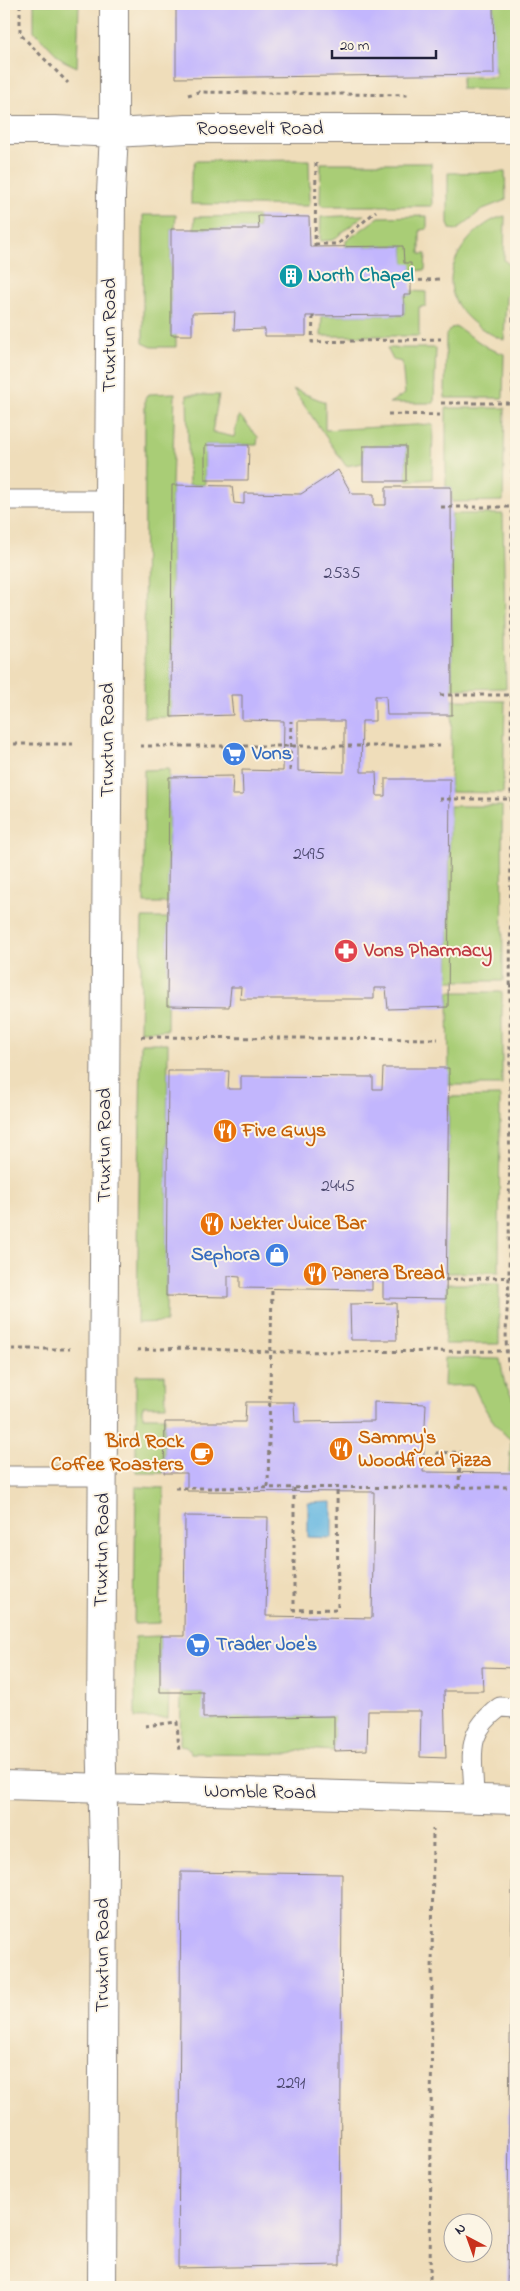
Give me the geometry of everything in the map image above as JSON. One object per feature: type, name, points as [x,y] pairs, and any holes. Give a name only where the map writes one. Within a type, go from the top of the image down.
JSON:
[{"type":"street","name":"Truxtun Road","points":[[102,2287],[104,1852],[102,1789],[110,193],[114,133],[114,4]]},
{"type":"street","name":"Roosevelt Road","points":[[4,130],[114,133],[186,129],[516,129]]},
{"type":"street","name":"Womble Road","points":[[4,1785],[516,1800]]},
{"type":"lane","points":[[4,500],[109,500]]},
{"type":"lane","points":[[4,1476],[104,1476]]},
{"type":"lane","points":[[474,1799],[473,1738],[481,1723],[500,1707],[516,1708]]},
{"type":"path","points":[[20,4],[20,34],[68,83]]},
{"type":"path","points":[[185,96],[198,92],[417,95]]},
{"type":"path","points":[[316,163],[315,246],[338,244],[376,211]]},
{"type":"path","points":[[516,172],[516,262]]},
{"type":"path","points":[[411,281],[440,279]]},
{"type":"path","points":[[516,294],[513,302],[514,507],[510,800],[509,1277],[507,1351],[507,1365],[516,1389]]},
{"type":"path","points":[[313,316],[312,342],[441,340]]},
{"type":"path","points":[[441,403],[514,403]]},
{"type":"path","points":[[388,414],[441,415]]},
{"type":"path","points":[[441,507],[514,507]]},
{"type":"path","points":[[440,695],[516,694]]},
{"type":"path","points":[[290,721],[290,771]]},
{"type":"path","points":[[14,744],[73,744]]},
{"type":"path","points":[[140,746],[440,746]]},
{"type":"path","points":[[439,799],[516,799]]},
{"type":"path","points":[[509,986],[516,986]]},
{"type":"path","points":[[142,1037],[438,1038]]},
{"type":"path","points":[[510,1092],[516,1092]]},
{"type":"path","points":[[437,1280],[516,1277]]},
{"type":"path","points":[[268,1487],[272,1289]]},
{"type":"path","points":[[137,1350],[185,1348],[271,1352],[516,1351]]},
{"type":"path","points":[[4,1349],[70,1349]]},
{"type":"path","points":[[436,1453],[460,1452],[459,1487]]},
{"type":"path","points":[[294,1488],[294,1610],[312,1610],[338,1609],[337,1487]]},
{"type":"path","points":[[176,1488],[516,1487]]},
{"type":"path","points":[[145,1726],[176,1722],[179,1753]]},
{"type":"path","points":[[430,2287],[433,1829]]},
{"type":"green space","points":[[34,4],[79,4],[77,67],[62,60],[34,31]]},
{"type":"green space","points":[[493,4],[516,4],[516,90],[461,89],[462,77],[496,77],[493,59]]},
{"type":"green space","points":[[309,160],[310,202],[308,206],[191,204],[191,176],[195,161]]},
{"type":"green space","points":[[321,163],[431,163],[432,206],[322,206],[320,203]]},
{"type":"green space","points":[[505,172],[506,200],[483,209],[457,230],[450,229],[448,223],[448,173]]},
{"type":"green space","points":[[143,215],[176,215],[175,229],[171,229],[171,334],[176,334],[176,347],[152,347],[143,343]]},
{"type":"green space","points":[[364,215],[333,240],[320,241],[321,217]]},
{"type":"green space","points":[[258,216],[259,229],[194,229],[195,217]]},
{"type":"green space","points":[[427,216],[427,229],[420,230],[420,254],[426,254],[425,270],[411,271],[404,263],[403,246],[346,247],[346,241],[379,217]]},
{"type":"green space","points":[[505,216],[504,260],[511,266],[516,280],[506,297],[504,340],[487,332],[462,311],[455,299],[451,285],[452,271],[458,255],[469,239],[486,224]]},
{"type":"green space","points":[[411,291],[426,292],[426,306],[419,307],[419,336],[321,336],[322,316],[404,315],[404,295],[410,295]]},
{"type":"green space","points":[[457,327],[488,348],[504,354],[503,398],[445,398],[446,335],[451,328]]},
{"type":"green space","points":[[387,348],[436,348],[434,403],[389,403],[405,394],[402,362],[393,360]]},
{"type":"green space","points":[[293,389],[325,402],[325,430],[433,424],[432,479],[406,481],[406,446],[363,446],[363,463],[346,466]]},
{"type":"green space","points":[[175,393],[172,485],[171,717],[144,718],[145,398],[149,394]]},
{"type":"green space","points":[[187,395],[219,395],[212,432],[234,437],[239,415],[258,437],[257,445],[205,445],[205,485],[189,485]]},
{"type":"green space","points":[[446,408],[505,408],[503,501],[452,502],[451,487],[446,487]]},
{"type":"green space","points":[[451,514],[503,514],[506,688],[452,689]]},
{"type":"green space","points":[[452,700],[505,701],[503,793],[450,792]]},
{"type":"green space","points":[[169,769],[168,903],[144,903],[144,770]]},
{"type":"green space","points":[[450,806],[502,806],[503,981],[448,981]]},
{"type":"green space","points":[[142,918],[168,918],[167,1030],[140,1031]]},
{"type":"green space","points":[[448,992],[502,992],[502,1085],[449,1085]]},
{"type":"green space","points":[[141,1043],[168,1043],[166,1322],[137,1323]]},
{"type":"green space","points":[[500,1096],[499,1272],[446,1273],[449,1097]]},
{"type":"green space","points":[[446,1284],[499,1284],[499,1344],[445,1344]]},
{"type":"green space","points":[[445,1358],[500,1359],[505,1385],[516,1403],[516,1473],[509,1473],[511,1440],[489,1415],[473,1385],[444,1386]]},
{"type":"green space","points":[[136,1375],[165,1375],[166,1406],[143,1406],[143,1417],[165,1417],[164,1473],[136,1473]]},
{"type":"green space","points":[[136,1487],[164,1488],[160,1623],[134,1624]]},
{"type":"green space","points":[[160,1636],[160,1692],[169,1693],[168,1718],[135,1718],[135,1637]]},
{"type":"green space","points":[[181,1692],[203,1692],[204,1718],[334,1716],[334,1751],[304,1749],[290,1754],[191,1753],[186,1747],[180,1746]]},
{"type":"water","points":[[332,1502],[332,1538],[308,1537],[308,1503]]},
{"type":"building","points":[[176,4],[493,4],[494,74],[176,78]]},
{"type":"building","name":"North Chapel","points":[[258,216],[309,217],[310,247],[403,246],[404,263],[411,263],[411,295],[404,295],[404,315],[306,316],[306,336],[265,336],[265,329],[234,330],[235,312],[192,313],[192,335],[171,335],[171,229],[259,229]]},
{"type":"building","points":[[205,445],[249,445],[248,480],[205,480]]},
{"type":"building","points":[[363,446],[406,446],[406,481],[363,481]]},
{"type":"building","points":[[338,470],[352,494],[374,494],[374,505],[386,505],[386,487],[451,487],[452,715],[387,715],[386,696],[375,696],[375,721],[362,721],[361,772],[376,772],[377,796],[385,796],[385,779],[450,779],[448,1007],[388,1009],[386,988],[374,988],[374,999],[240,999],[241,987],[231,987],[229,1007],[167,1006],[169,777],[233,776],[232,795],[243,795],[242,770],[283,771],[284,721],[242,720],[242,695],[231,695],[233,715],[171,717],[172,485],[232,486],[234,503],[244,504],[244,493],[301,494]],"holes":[[[298,721],[344,721],[344,772],[298,771]]]},
{"type":"building","points":[[383,1068],[449,1068],[446,1299],[383,1298],[383,1280],[372,1279],[372,1290],[240,1288],[240,1277],[228,1276],[228,1297],[166,1296],[168,1071],[229,1071],[228,1089],[241,1089],[241,1076],[373,1077],[373,1089],[382,1089]]},
{"type":"building","points":[[396,1303],[397,1340],[351,1340],[350,1304]]},
{"type":"building","points":[[246,1402],[294,1402],[295,1422],[374,1421],[374,1402],[426,1404],[423,1472],[516,1473],[516,1668],[482,1667],[483,1691],[444,1691],[446,1758],[420,1757],[421,1711],[368,1711],[367,1750],[334,1751],[334,1716],[203,1718],[203,1692],[160,1692],[160,1636],[184,1636],[185,1516],[268,1517],[266,1616],[372,1618],[374,1492],[187,1491],[187,1473],[164,1473],[165,1422],[245,1422]]},
{"type":"building","points":[[181,1872],[342,1874],[340,2265],[178,2268]]},
{"type":"building","points":[[512,1879],[516,1879],[516,2287],[507,2287]]},
{"type":"place","name":"North Chapel","points":[[291,276]]},
{"type":"place","name":"Vons","points":[[234,754]]},
{"type":"place","name":"Vons Pharmacy","points":[[346,951]]},
{"type":"place","name":"Five Guys","points":[[225,1131]]},
{"type":"place","name":"Nekter Juice Bar","points":[[212,1224]]},
{"type":"place","name":"Sephora","points":[[277,1255]]},
{"type":"place","name":"Panera Bread","points":[[315,1274]]},
{"type":"place","name":"Sammy's Woodfired Pizza","points":[[341,1449]]},
{"type":"place","name":"Bird Rock Coffee Roasters","points":[[202,1454]]},
{"type":"place","name":"Trader Joe's","points":[[198,1645]]}]
